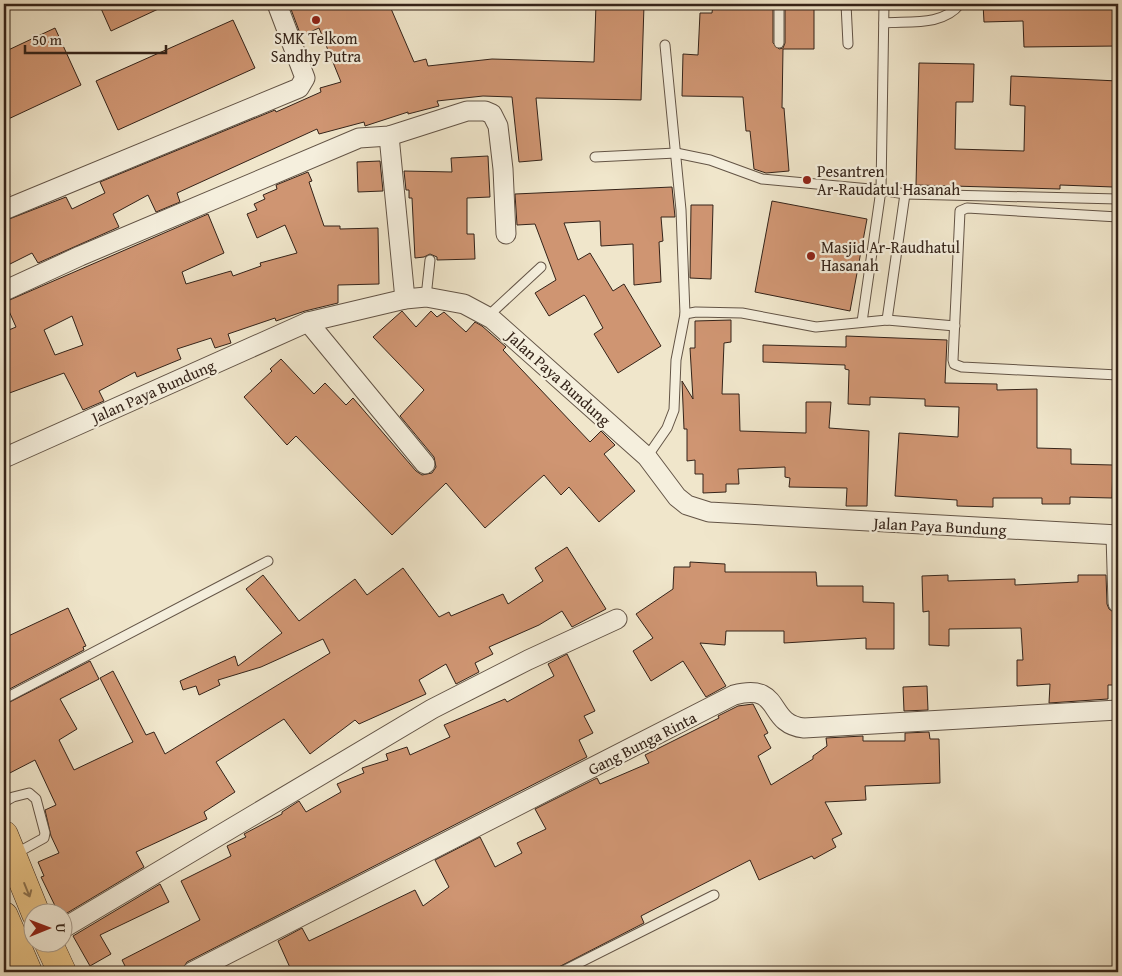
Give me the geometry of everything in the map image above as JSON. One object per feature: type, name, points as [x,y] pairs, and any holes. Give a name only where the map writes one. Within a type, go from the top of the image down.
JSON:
[{"type":"highway","points":[[9,845],[32,904]]},
{"type":"highway","points":[[4,916],[28,972]]},
{"type":"highway","points":[[54,954],[62,972]]},
{"type":"street","points":[[4,210],[299,88],[305,78],[277,4]]},
{"type":"street","points":[[4,291],[89,252],[359,138],[389,136],[467,111],[485,111],[492,114],[498,126],[503,169],[506,234]]},
{"type":"street","points":[[389,136],[405,299]]},
{"type":"street","name":"Jalan Paya Bundung","points":[[4,458],[308,322],[405,299],[426,297],[464,304],[487,316],[646,457],[677,497],[687,505],[709,512],[1117,535]]},
{"type":"street","points":[[308,322],[425,464]]},
{"type":"street","points":[[1117,535],[1118,603]]},
{"type":"street","points":[[72,923],[432,709],[528,660],[617,619]]},
{"type":"street","name":"Gang Bunga Rinta","points":[[192,972],[740,694],[755,691],[763,694],[788,724],[804,728],[1118,710]]},
{"type":"lane","points":[[779,4],[779,43]]},
{"type":"lane","points":[[846,4],[848,44]]},
{"type":"lane","points":[[862,322],[881,190],[884,4]]},
{"type":"lane","points":[[884,23],[938,19],[953,12],[960,4]]},
{"type":"lane","points":[[646,457],[667,428],[674,410],[676,360],[685,314],[681,210],[665,45]]},
{"type":"lane","points":[[595,157],[676,154],[710,160],[762,179],[905,194],[1118,198]]},
{"type":"lane","points":[[887,320],[905,194]]},
{"type":"lane","points":[[1118,217],[964,208],[959,214],[953,360],[957,366],[1118,375]]},
{"type":"lane","points":[[426,297],[430,260]]},
{"type":"lane","points":[[487,316],[541,267]]},
{"type":"lane","points":[[685,314],[696,312],[742,313],[816,327],[887,320],[955,326]]},
{"type":"lane","points":[[4,699],[268,561]]},
{"type":"lane","points":[[4,802],[13,797],[29,793],[36,799],[45,833],[44,838],[9,845]]},
{"type":"lane","points":[[561,972],[714,895]]},
{"type":"building","points":[[99,4],[169,4],[111,31]]},
{"type":"building","points":[[289,4],[389,4],[414,62],[426,59],[428,66],[492,59],[594,62],[596,4],[644,5],[641,100],[536,98],[542,160],[519,162],[512,97],[483,96],[437,101],[439,106],[408,114],[408,112],[365,126],[364,122],[319,134],[317,129],[177,193],[180,202],[156,212],[148,195],[113,214],[119,227],[38,263],[32,253],[4,267],[4,221],[66,197],[72,209],[105,193],[100,182],[275,110],[276,112],[321,92],[320,88],[341,82],[319,28],[301,36]]},
{"type":"building","points":[[713,4],[773,4],[773,43],[779,49],[783,48],[785,43],[785,4],[814,4],[814,49],[783,49],[782,108],[784,108],[789,171],[766,173],[754,169],[750,131],[746,131],[743,97],[682,96],[683,54],[698,55],[700,13],[712,13]]},
{"type":"building","points":[[983,4],[1118,4],[1118,46],[1024,47],[1023,21],[984,22]]},
{"type":"building","points":[[233,20],[255,68],[118,130],[96,81]]},
{"type":"building","points":[[55,28],[81,85],[4,121],[4,52]]},
{"type":"building","points":[[919,63],[974,64],[973,102],[956,102],[955,149],[1024,151],[1025,106],[1010,105],[1011,76],[1118,81],[1118,183],[1113,183],[1113,187],[1060,185],[1060,189],[916,185]]},
{"type":"building","points":[[488,156],[490,197],[467,198],[467,234],[474,234],[475,259],[437,260],[437,257],[430,254],[415,258],[412,198],[409,198],[409,190],[406,190],[404,171],[452,172],[451,158]]},
{"type":"building","points":[[380,161],[383,191],[358,192],[357,162]]},
{"type":"building","points":[[308,172],[312,181],[309,182],[324,226],[340,226],[340,229],[378,228],[379,284],[338,285],[338,303],[305,311],[276,321],[275,318],[228,334],[231,343],[215,348],[211,338],[177,349],[181,359],[137,377],[135,372],[99,391],[104,401],[83,410],[64,373],[4,395],[4,332],[16,327],[5,302],[208,214],[224,253],[182,272],[186,284],[231,271],[233,276],[261,266],[260,263],[297,253],[285,225],[257,238],[247,214],[257,210],[254,204],[265,199],[263,195],[277,189],[276,185]],"holes":[[[72,316],[83,345],[55,355],[44,330]]]},
{"type":"building","points":[[4,183],[10,195],[4,198]]},
{"type":"building","points":[[672,187],[675,217],[661,217],[663,241],[659,242],[661,282],[634,285],[633,244],[601,246],[600,221],[564,223],[578,260],[590,253],[613,291],[624,284],[661,346],[618,373],[594,334],[603,328],[584,295],[549,316],[535,293],[556,280],[535,224],[517,225],[515,194]]},
{"type":"building","name":"Masjid Ar-Raudhatul Hasanah","points":[[772,201],[867,219],[850,311],[755,292]]},
{"type":"building","points":[[691,205],[713,205],[711,279],[690,278]]},
{"type":"building","points":[[402,311],[416,327],[431,311],[437,317],[444,312],[466,332],[475,322],[482,326],[506,347],[503,350],[590,442],[601,431],[615,445],[604,454],[635,491],[599,522],[569,487],[561,495],[544,475],[485,528],[446,483],[392,535],[296,436],[287,445],[244,397],[272,371],[270,369],[281,359],[314,394],[325,383],[346,405],[353,398],[416,471],[422,475],[432,473],[436,467],[434,457],[400,416],[424,390],[373,337]]},
{"type":"building","points":[[731,320],[731,342],[724,343],[722,394],[739,394],[740,431],[806,433],[806,402],[831,402],[829,428],[869,431],[867,506],[846,506],[847,488],[789,487],[790,478],[785,477],[785,467],[738,469],[739,484],[726,484],[726,492],[703,493],[703,474],[695,474],[695,460],[687,461],[687,429],[684,429],[682,381],[693,399],[690,348],[695,348],[695,321]]},
{"type":"building","points":[[846,336],[947,340],[945,383],[997,384],[997,390],[1037,389],[1037,448],[1071,449],[1071,464],[1113,465],[1112,498],[1070,497],[1070,504],[1042,504],[1042,498],[993,498],[993,507],[957,506],[957,500],[895,496],[899,433],[958,437],[959,407],[925,406],[925,399],[870,397],[870,405],[848,404],[849,370],[845,369],[845,365],[763,362],[763,345],[846,347]]},
{"type":"building","points":[[567,547],[606,609],[572,627],[562,611],[539,625],[489,647],[493,654],[475,663],[479,672],[456,684],[446,664],[419,680],[426,694],[359,724],[355,720],[310,754],[284,719],[216,762],[235,792],[204,812],[207,819],[136,852],[144,867],[72,910],[72,904],[54,904],[41,877],[44,876],[38,862],[59,853],[51,836],[45,810],[56,805],[35,760],[4,776],[4,705],[90,661],[99,679],[60,699],[77,729],[59,740],[74,770],[133,742],[100,678],[113,671],[146,735],[154,732],[165,754],[330,653],[323,639],[261,667],[218,680],[220,685],[199,695],[196,686],[183,690],[180,681],[235,656],[238,666],[282,633],[246,589],[263,575],[299,621],[355,579],[367,595],[403,568],[439,617],[449,612],[451,616],[503,594],[508,604],[543,581],[535,568]]},
{"type":"building","points":[[690,562],[725,564],[725,572],[816,572],[817,586],[863,586],[863,602],[894,603],[894,649],[866,649],[866,638],[784,643],[784,631],[726,631],[725,645],[700,643],[726,686],[706,697],[683,661],[651,681],[633,651],[653,638],[636,614],[673,589],[674,567],[690,567]]},
{"type":"building","points":[[948,575],[948,581],[1015,579],[1015,585],[1078,582],[1078,575],[1106,575],[1107,604],[1109,609],[1115,613],[1115,656],[1117,656],[1117,685],[1108,685],[1108,699],[1049,703],[1050,684],[1017,686],[1017,660],[1023,660],[1021,628],[949,629],[949,646],[929,645],[929,611],[923,612],[922,576]]},
{"type":"building","points":[[68,608],[86,646],[83,647],[84,650],[4,692],[4,638]]},
{"type":"building","points":[[567,654],[595,711],[584,716],[593,733],[579,740],[587,757],[187,962],[181,972],[128,972],[122,960],[200,920],[181,881],[231,856],[227,846],[246,837],[244,834],[282,814],[282,812],[299,801],[306,812],[341,792],[337,784],[364,773],[362,768],[388,760],[386,754],[407,747],[410,755],[450,737],[444,725],[505,699],[507,702],[554,676],[548,664]]},
{"type":"building","points":[[927,686],[928,710],[904,711],[903,687]]},
{"type":"building","points":[[753,704],[768,733],[764,735],[771,748],[758,756],[771,785],[813,759],[813,756],[827,746],[826,738],[863,736],[863,741],[905,741],[905,733],[929,732],[930,739],[939,739],[940,783],[865,786],[866,800],[825,802],[842,834],[832,839],[836,847],[814,859],[812,856],[759,880],[750,860],[641,916],[644,923],[549,972],[292,972],[278,941],[302,928],[309,941],[415,890],[423,906],[449,887],[435,860],[480,837],[495,867],[522,853],[517,843],[546,829],[535,809],[597,778],[600,784],[649,763],[645,755],[719,718],[718,716],[738,706]]},
{"type":"building","points":[[160,884],[169,902],[100,935],[111,954],[90,966],[73,936]]},
{"type":"place","name":"SMK Telkom Sandhy Putra","points":[[316,20]]},
{"type":"place","name":"Pesantren Ar-Raudatul Hasanah","points":[[807,180]]},
{"type":"place","name":"Masjid Ar-Raudhatul Hasanah","points":[[811,256]]}]
